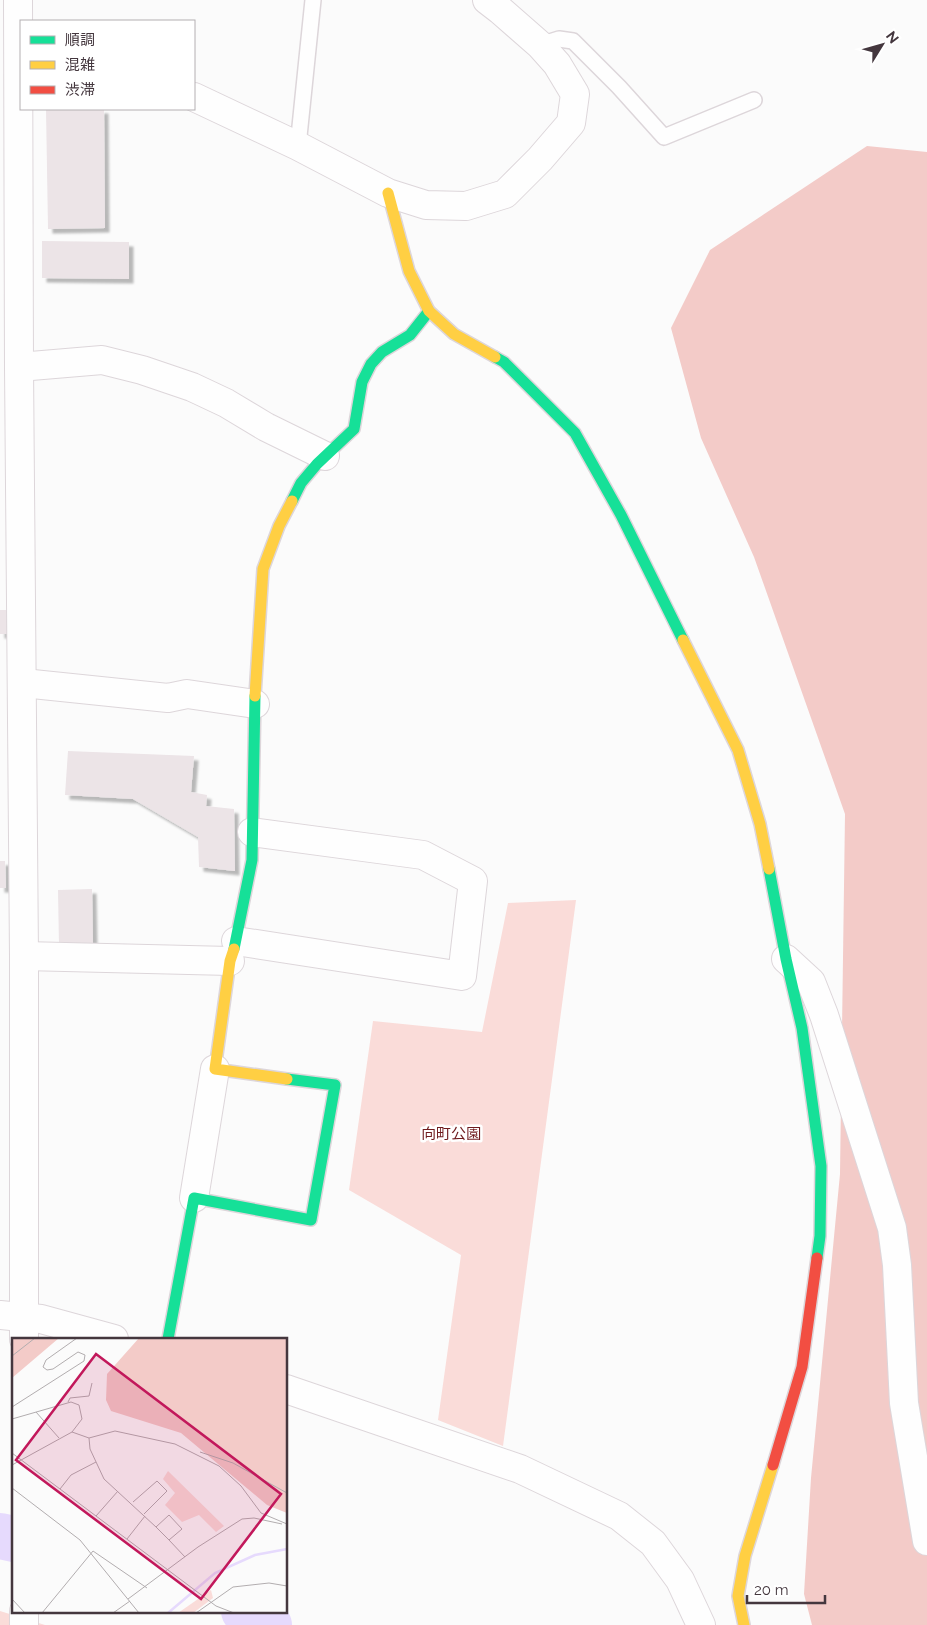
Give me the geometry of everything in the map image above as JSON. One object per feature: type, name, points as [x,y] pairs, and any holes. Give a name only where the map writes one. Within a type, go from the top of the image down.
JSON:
[{"type":"street","points":[[195,97],[298,146],[388,193],[426,205],[466,206],[505,194],[540,159],[571,123],[574,94],[557,64],[540,46],[487,0]]},
{"type":"street","points":[[14,14],[23,683],[24,956],[18,1327],[40,1319],[110,1338]]},
{"type":"street","points":[[388,193],[409,271],[429,311],[454,334],[504,362],[575,433],[616,507],[738,750],[760,824],[786,959],[802,1028],[821,1166],[820,1236],[802,1367],[745,1556],[738,1596],[744,1625]]},
{"type":"street","points":[[168,1338],[194,1198],[233,951],[252,860],[255,704],[264,569],[279,526],[300,483],[354,429],[362,382],[371,364],[382,352],[410,334],[429,311]]},
{"type":"street","points":[[19,368],[102,360],[142,370],[192,387],[226,403],[266,428],[325,456]]},
{"type":"street","points":[[23,683],[168,698],[187,694],[255,704]]},
{"type":"street","points":[[24,956],[233,951],[462,976],[473,881],[423,855],[252,832]]},
{"type":"street","points":[[786,959],[811,982],[824,1015],[892,1228],[897,1265],[904,1403],[927,1541]]},
{"type":"street","points":[[194,1198],[311,1220],[335,1085],[215,1069]]},
{"type":"street","points":[[288,1390],[520,1469],[620,1516],[653,1543],[675,1572],[701,1625]]},
{"type":"street","points":[[24,1612],[24,1625]]},
{"type":"lane","points":[[298,146],[313,0]]},
{"type":"lane","points":[[540,46],[559,39],[573,41],[619,87],[664,137],[754,100]]},
{"type":"green space","name":"向町公園","points":[[576,900],[503,1446],[438,1420],[461,1255],[349,1190],[373,1021],[482,1032],[508,903]]},
{"type":"green space","points":[[0,1611],[45,1625],[0,1625]]},
{"type":"shaded area","points":[[867,146],[927,152],[927,1625],[812,1625],[804,1594],[811,1478],[840,1174],[845,814],[754,557],[701,438],[671,328],[710,250]]},
{"type":"building","points":[[46,110],[104,110],[105,228],[48,229]]},
{"type":"building","points":[[42,241],[129,242],[129,279],[42,278]]},
{"type":"building","points":[[0,610],[7,610],[7,634],[0,634]]},
{"type":"building","points":[[68,751],[194,756],[191,792],[207,795],[206,806],[234,809],[235,871],[199,867],[198,837],[133,799],[65,795]]},
{"type":"building","points":[[0,861],[5,861],[6,888],[0,888]]},
{"type":"building","points":[[92,889],[93,943],[71,943],[69,947],[59,947],[58,890]]},
{"type":"waterway","points":[[0,1536],[12,1539]]},
{"type":"waterway","points":[[246,1612],[269,1625]]},
{"type":"traffic: fast","points":[[292,501],[301,483],[317,464],[354,429],[362,382],[371,364],[382,352],[410,335],[429,311]]},
{"type":"traffic: fast","points":[[495,357],[504,362],[575,433],[621,515],[683,640]]},
{"type":"traffic: fast","points":[[234,949],[252,860],[255,696]]},
{"type":"traffic: fast","points":[[769,869],[786,959],[802,1028],[821,1166],[820,1236],[817,1258]]},
{"type":"traffic: fast","points":[[168,1338],[194,1198],[311,1220],[335,1085],[287,1079]]},
{"type":"traffic: slow","points":[[388,193],[409,271],[429,311],[454,334],[495,357]]},
{"type":"traffic: slow","points":[[255,696],[263,569],[279,526],[292,501]]},
{"type":"traffic: slow","points":[[683,640],[738,750],[760,824],[769,869]]},
{"type":"traffic: slow","points":[[234,949],[230,961],[215,1069],[287,1079]]},
{"type":"traffic: slow","points":[[744,1625],[738,1596],[745,1556],[773,1465]]},
{"type":"traffic: jam","points":[[773,1465],[802,1367],[817,1258]]}]
